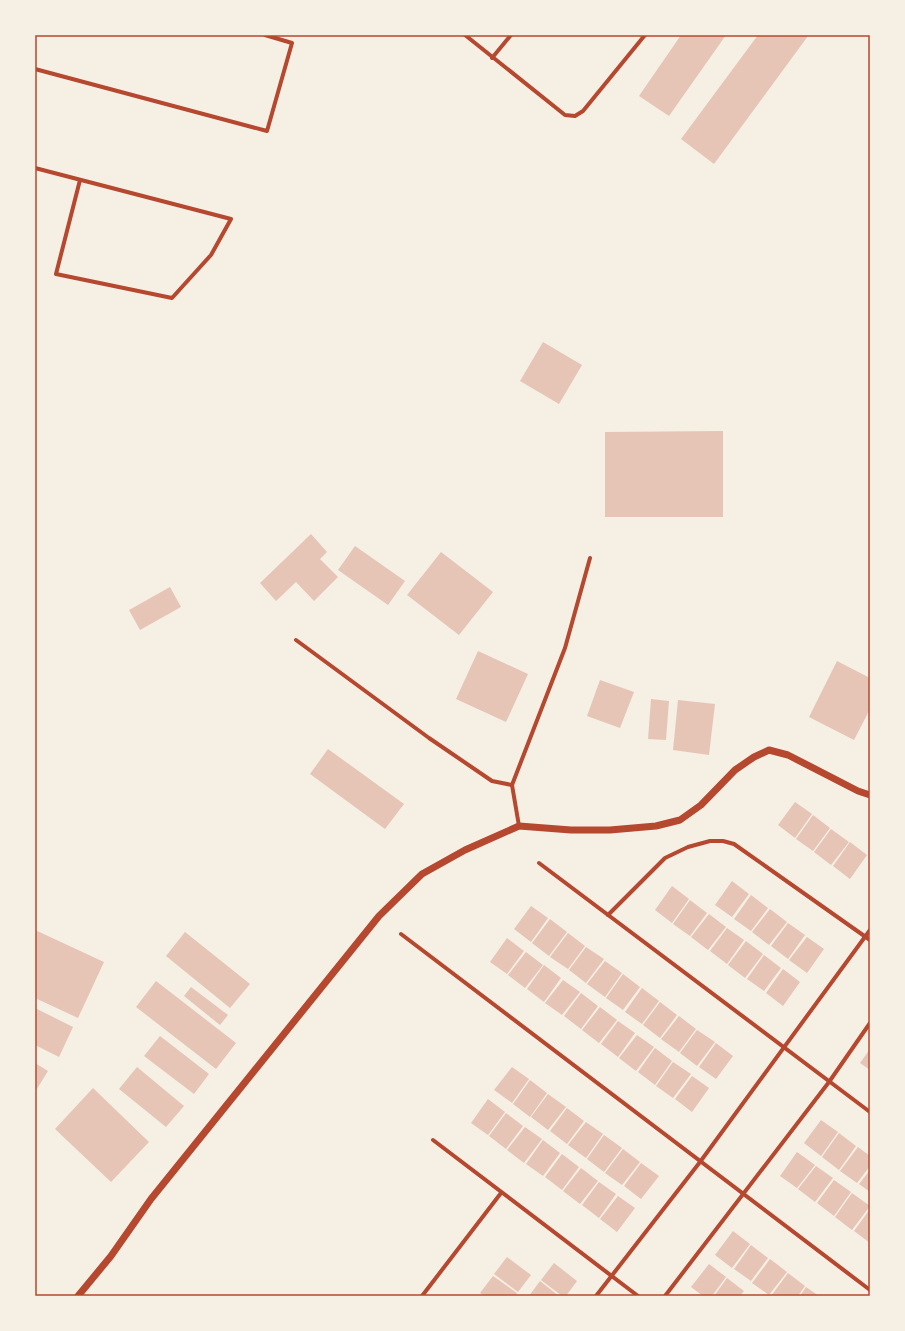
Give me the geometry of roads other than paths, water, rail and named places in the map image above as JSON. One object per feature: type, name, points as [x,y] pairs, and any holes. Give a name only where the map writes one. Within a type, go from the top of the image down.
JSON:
[{"type":"street","points":[[35,69],[267,131],[292,43],[264,35]]},
{"type":"street","points":[[465,35],[565,115],[575,116],[583,111],[645,35]]},
{"type":"street","points":[[492,58],[511,35]]},
{"type":"street","points":[[35,168],[231,219],[211,255],[172,298],[56,274],[80,180]]},
{"type":"street","points":[[519,826],[512,785],[565,648],[590,558]]},
{"type":"street","points":[[296,640],[423,734],[492,781],[512,785]]},
{"type":"street","points":[[78,1296],[111,1256],[151,1199],[379,916],[422,874],[479,843],[519,826],[571,830],[610,830],[656,826],[680,820],[701,805],[735,770],[754,757],[769,750],[788,755],[858,791],[870,795]]},
{"type":"street","points":[[608,915],[665,858],[688,847],[710,841],[723,841],[734,844],[870,940]]},
{"type":"street","points":[[539,863],[870,1112]]},
{"type":"street","points":[[596,1296],[785,1049],[870,930]]},
{"type":"street","points":[[401,934],[870,1290]]},
{"type":"street","points":[[665,1296],[829,1082],[870,1023]]},
{"type":"street","points":[[432,1140],[638,1296]]},
{"type":"street","points":[[422,1296],[501,1193]]}]
